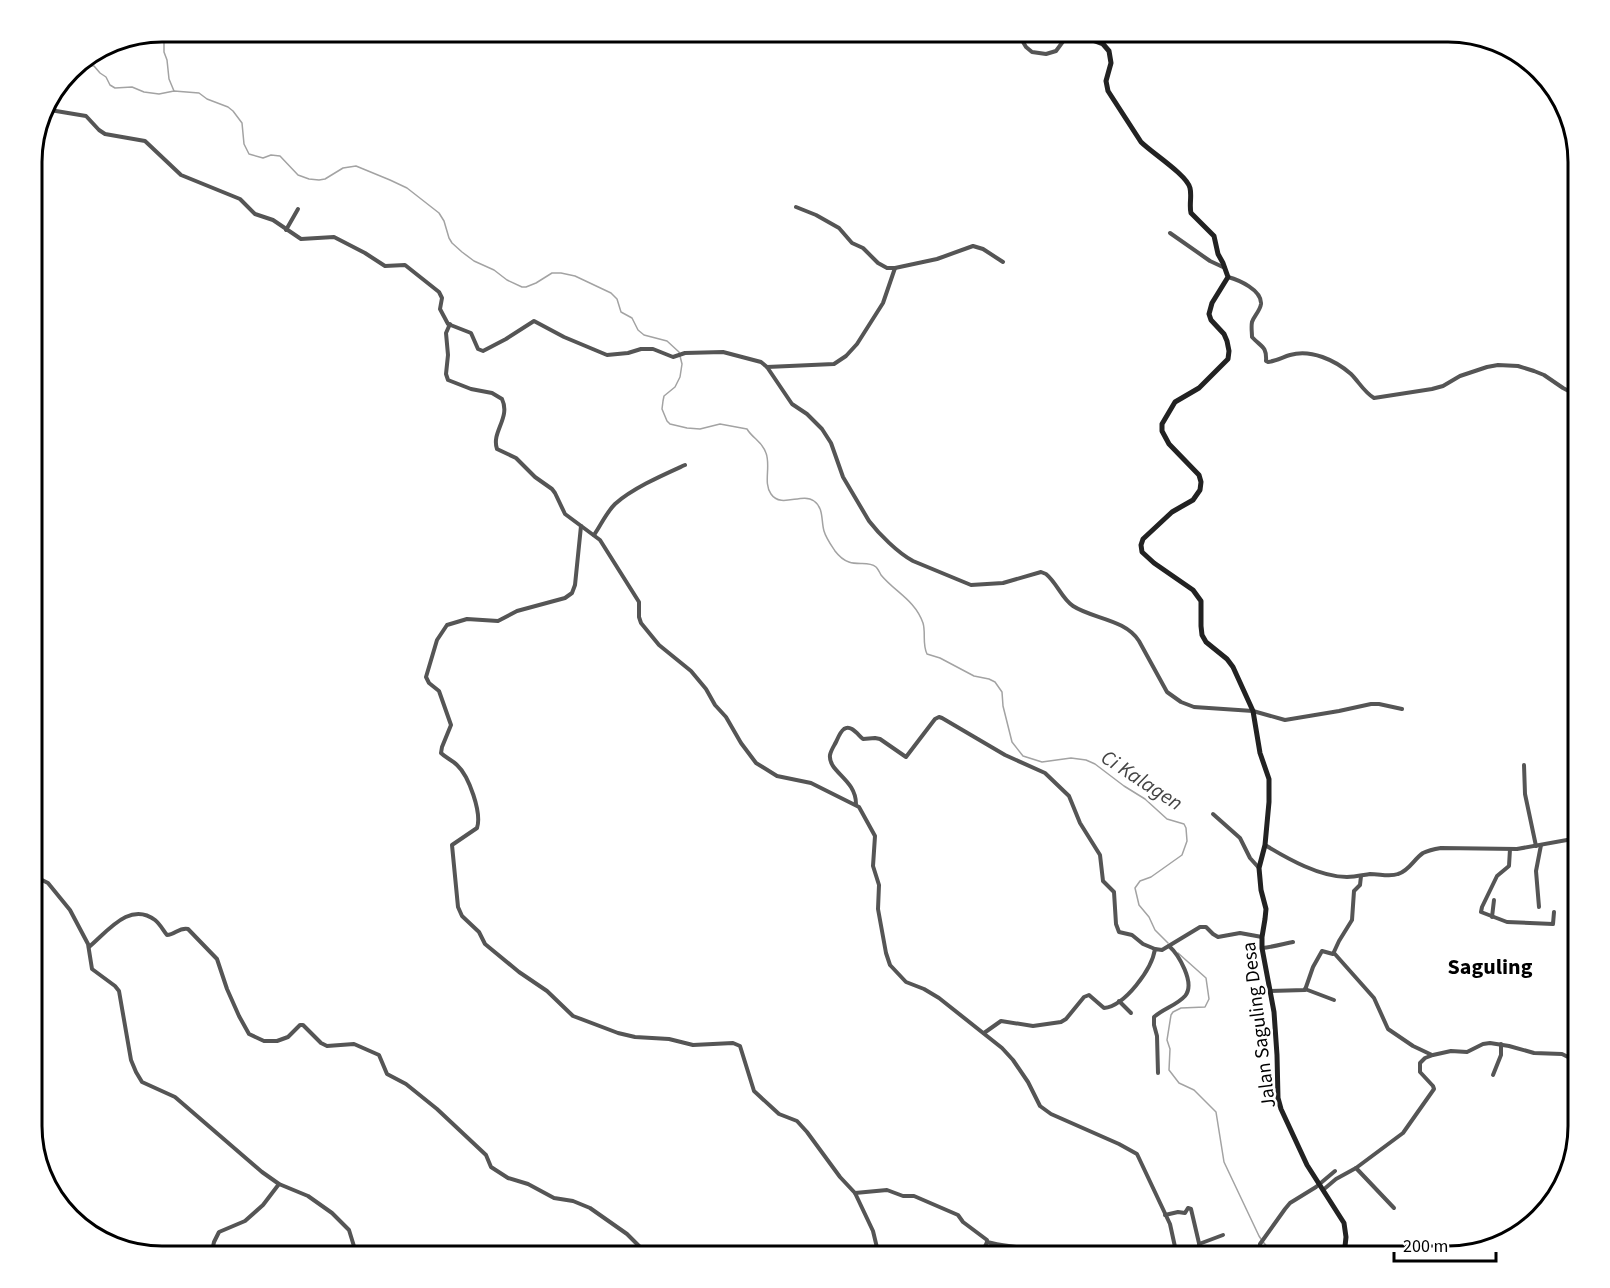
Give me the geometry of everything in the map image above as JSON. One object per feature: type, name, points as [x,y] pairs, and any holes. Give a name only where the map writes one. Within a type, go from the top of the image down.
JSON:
[{"type":"street","points":[[1023,42],[1032,52],[1046,54],[1056,51],[1063,42]]},
{"type":"street","points":[[1097,42],[1109,51],[1111,63],[1106,81],[1108,92],[1141,142],[1189,184],[1191,213],[1214,236],[1218,254],[1228,277],[1240,280],[1260,299],[1261,306],[1251,325],[1252,337],[1267,352],[1266,361],[1304,352],[1319,356],[1350,373],[1374,398],[1432,389],[1443,386],[1460,376],[1498,365],[1518,366],[1544,375],[1568,390]]},
{"type":"street","points":[[54,111],[86,116],[105,134],[145,141],[181,175],[240,199],[255,214],[270,219],[301,239],[335,238],[385,266],[405,265],[439,292],[442,298],[440,309],[447,322],[471,333],[480,351],[506,339],[534,321],[564,337],[607,355],[642,349],[673,357],[723,352],[761,362],[767,367],[792,404],[807,414],[822,429],[831,443],[843,477],[869,521],[907,558],[971,585],[998,584],[1044,572],[1073,606],[1109,620],[1133,633],[1162,685],[1173,698],[1194,707],[1253,711],[1285,720],[1371,704],[1402,709]]},
{"type":"street","points":[[796,207],[839,228],[852,243],[863,248],[882,266],[895,268],[937,259],[973,246],[983,249],[1004,262]]},
{"type":"street","points":[[286,230],[298,208]]},
{"type":"street","points":[[1170,233],[1210,261],[1226,268]]},
{"type":"street","points":[[767,367],[834,364],[846,356],[857,344],[883,303],[895,268]]},
{"type":"street","name":"Jalan Saguling Desa","points":[[1228,277],[1212,303],[1209,314],[1227,341],[1228,359],[1199,388],[1176,401],[1161,424],[1169,444],[1199,475],[1200,490],[1193,500],[1173,512],[1143,539],[1141,545],[1144,555],[1198,595],[1201,601],[1202,635],[1206,642],[1233,667],[1253,711],[1260,753],[1270,787],[1265,845],[1259,868],[1266,909],[1262,948],[1274,1012],[1278,1098],[1307,1165],[1344,1223],[1345,1246]]},
{"type":"street","points":[[450,324],[447,333],[446,374],[448,380],[492,393],[502,399],[505,410],[495,440],[497,449],[516,458],[535,477],[552,489],[565,514],[602,543],[639,602],[641,623],[659,645],[691,671],[706,689],[759,766],[777,776],[811,783],[856,804],[862,810],[875,836],[873,866],[879,885],[878,909],[888,960],[895,970],[906,981],[939,998],[1007,1052],[1043,1109],[1137,1154],[1170,1224],[1175,1246]]},
{"type":"street","points":[[594,535],[607,513],[617,503],[641,487],[685,465]]},
{"type":"street","points":[[581,526],[574,590],[570,596],[517,611],[498,621],[467,619],[451,622],[435,643],[426,677],[429,683],[439,691],[451,726],[441,753],[459,766],[470,786],[478,822],[477,828],[452,845],[458,907],[462,916],[479,932],[484,944],[547,991],[573,1016],[593,1025],[635,1037],[669,1039],[693,1045],[733,1043],[740,1046],[754,1091],[779,1114],[797,1121],[807,1132],[840,1177],[855,1193],[873,1231],[876,1246]]},
{"type":"street","points":[[856,804],[854,792],[832,766],[830,757],[843,730],[851,729],[863,739],[880,739],[906,757],[935,719],[939,717],[1005,755],[1046,773],[1069,796],[1080,823],[1100,855],[1104,880],[1114,892],[1116,924],[1119,932],[1132,934],[1143,944],[1155,950],[1162,950],[1202,926],[1217,937],[1240,933],[1262,937]]},
{"type":"street","points":[[1524,765],[1525,790],[1539,845],[1536,872],[1539,907]]},
{"type":"street","points":[[1213,814],[1240,838],[1250,858],[1259,868]]},
{"type":"street","points":[[1265,845],[1325,874],[1346,877],[1373,874],[1397,875],[1430,850],[1441,848],[1510,849],[1568,840]]},
{"type":"street","points":[[1510,849],[1509,866],[1497,876],[1480,910],[1482,914],[1511,923],[1553,924],[1554,912]]},
{"type":"street","points":[[1334,953],[1351,921],[1354,891],[1360,885],[1360,876]]},
{"type":"street","points":[[42,880],[67,906],[89,947],[92,969],[119,991],[131,1060],[138,1077],[147,1085],[175,1097],[279,1184],[308,1196],[332,1213],[349,1230],[354,1246]]},
{"type":"street","points":[[1492,917],[1494,900]]},
{"type":"street","points":[[89,947],[117,923],[133,913],[142,913],[154,919],[167,935],[180,929],[188,929],[217,959],[239,1016],[251,1035],[264,1041],[277,1041],[288,1037],[300,1025],[303,1025],[327,1046],[354,1044],[377,1053],[382,1058],[387,1074],[406,1084],[436,1109],[486,1155],[491,1167],[508,1178],[531,1185],[554,1198],[573,1201],[590,1208],[627,1234],[638,1246]]},
{"type":"street","points":[[1262,948],[1293,942]]},
{"type":"street","points":[[1158,1073],[1154,1017],[1184,997],[1188,990],[1185,970],[1170,945]]},
{"type":"street","points":[[984,1033],[1001,1021],[1033,1026],[1061,1022],[1087,995],[1094,998],[1104,1008],[1110,1007],[1133,990],[1154,957],[1155,950]]},
{"type":"street","points":[[1305,989],[1322,951],[1334,953],[1374,998],[1388,1029],[1413,1046],[1433,1055]]},
{"type":"street","points":[[1270,992],[1305,989],[1334,1000]]},
{"type":"street","points":[[1119,1001],[1131,1013]]},
{"type":"street","points":[[1261,1246],[1262,1240],[1273,1223],[1290,1203],[1356,1168],[1403,1133],[1434,1089],[1421,1075],[1419,1067],[1422,1060],[1451,1051],[1467,1052],[1483,1044],[1501,1044],[1534,1053],[1563,1054],[1568,1057]]},
{"type":"street","points":[[1493,1075],[1501,1055],[1501,1044]]},
{"type":"street","points":[[1356,1168],[1394,1208]]},
{"type":"street","points":[[1321,1187],[1335,1171]]},
{"type":"street","points":[[213,1246],[219,1232],[245,1221],[263,1205],[279,1184]]},
{"type":"street","points":[[855,1193],[887,1190],[903,1196],[914,1196],[958,1215],[987,1242],[1002,1246]]},
{"type":"street","points":[[1165,1215],[1185,1213],[1190,1208],[1199,1244],[1223,1235]]},
{"type":"street","points":[[984,1246],[987,1242]]},
{"type":"waterway","points":[[164,42],[169,79],[174,91]]},
{"type":"waterway","name":"Ci Kalagen","points":[[91,66],[106,77],[110,85],[115,88],[132,87],[144,92],[159,94],[174,91],[199,93],[207,99],[228,107],[242,123],[244,144],[249,154],[263,158],[271,155],[280,156],[298,175],[319,180],[343,168],[356,166],[407,188],[439,213],[449,238],[462,252],[522,287],[536,283],[552,273],[561,273],[575,276],[611,293],[617,299],[621,312],[632,318],[638,330],[644,335],[667,341],[679,352],[682,364],[680,377],[675,387],[664,396],[663,401],[662,409],[667,421],[670,424],[687,428],[700,429],[720,424],[747,429],[766,453],[768,485],[771,494],[780,500],[804,498],[817,504],[821,511],[826,536],[835,551],[852,563],[876,567],[886,581],[915,608],[923,623],[927,654],[940,658],[974,676],[995,682],[1002,692],[1012,742],[1023,756],[1042,762],[1071,758],[1086,760],[1145,799],[1167,819],[1184,824],[1187,841],[1182,855],[1151,877],[1140,881],[1135,888],[1139,905],[1149,917],[1155,930],[1168,943]]},
{"type":"waterway","name":"Ci Kalagen","points":[[1178,953],[1206,978],[1209,999],[1205,1007],[1181,1008],[1171,1015],[1167,1040],[1170,1049],[1169,1070],[1179,1083],[1194,1090],[1216,1112],[1224,1162],[1259,1236],[1267,1246]]},
{"type":"district","name":"Saguling","points":[[1490,967]]}]
